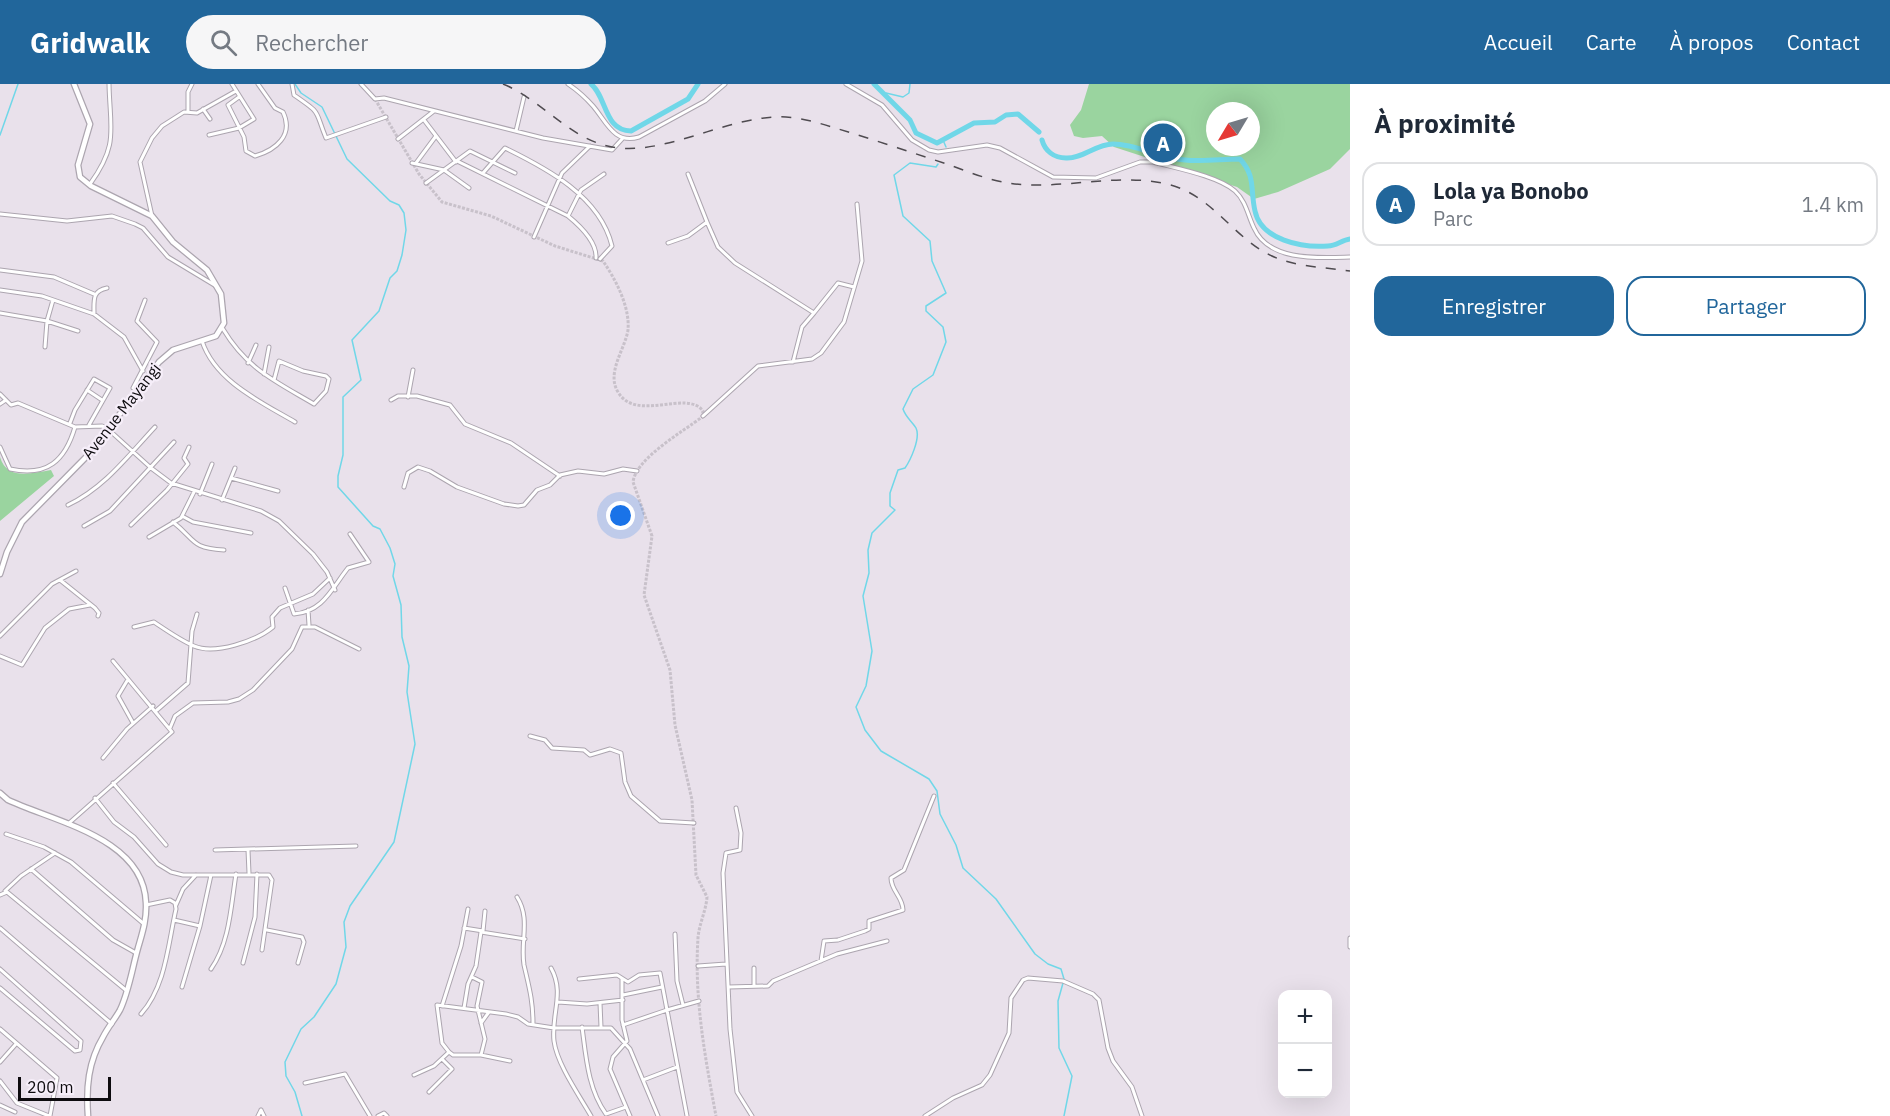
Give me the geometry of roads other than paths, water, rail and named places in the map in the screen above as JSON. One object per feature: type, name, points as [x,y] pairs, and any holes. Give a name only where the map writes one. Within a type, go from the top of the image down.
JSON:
[{"type":"street","points":[[74,84],[90,124],[78,168],[80,177],[89,185],[152,216],[173,242],[207,270],[224,304],[223,328],[248,363],[264,374],[274,380],[316,404],[327,389],[329,380],[326,376],[279,362],[274,380]]},
{"type":"street","points":[[89,185],[102,167],[111,144],[109,84]]},
{"type":"street","points":[[188,111],[188,92],[192,84]]},
{"type":"street","points":[[209,135],[239,128],[254,119],[232,84]]},
{"type":"street","points":[[239,97],[228,105],[239,128],[246,152],[253,156],[274,147],[285,135],[288,123],[284,114],[275,108],[258,84]]},
{"type":"street","points":[[292,84],[294,95],[312,105],[320,118],[326,138],[386,117]]},
{"type":"street","points":[[361,84],[375,99],[384,98],[516,131],[613,150],[623,138]]},
{"type":"street","points":[[568,84],[589,101],[612,132],[623,138],[635,139],[705,101],[724,84]]},
{"type":"street","points":[[846,84],[882,105],[912,140],[929,150],[938,152],[987,145],[1000,148],[1053,177],[1096,177],[1140,162],[1153,162],[1233,190],[1243,201],[1259,237],[1267,244],[1289,253],[1310,257],[1350,257]]},
{"type":"street","points":[[152,216],[140,159],[159,129],[188,111],[195,113],[236,91]]},
{"type":"street","points":[[516,131],[524,97]]},
{"type":"street","points":[[203,109],[210,119]]},
{"type":"street","points":[[398,139],[434,111]]},
{"type":"street","points":[[424,120],[457,161],[568,216],[585,234],[596,250],[598,259],[612,244],[597,217],[560,177],[506,148],[483,173]]},
{"type":"street","points":[[436,136],[414,163],[444,170],[469,188]]},
{"type":"street","points":[[534,237],[560,177],[590,146]]},
{"type":"street","points":[[426,183],[472,151],[514,172]]},
{"type":"street","points":[[568,216],[578,194],[604,174]]},
{"type":"street","points":[[688,174],[721,251],[735,263],[814,313]]},
{"type":"street","points":[[703,416],[758,366],[811,359],[820,352],[844,322],[862,257],[857,204]]},
{"type":"street","points":[[0,214],[67,221],[112,216],[143,228],[168,257],[211,285],[217,286]]},
{"type":"street","points":[[668,243],[690,235],[707,222]]},
{"type":"street","points":[[0,270],[54,277],[94,294]]},
{"type":"street","points":[[793,362],[802,327],[838,283],[854,287]]},
{"type":"street","points":[[93,314],[94,294],[98,290],[107,288]]},
{"type":"street","points":[[0,290],[52,300],[93,314],[110,324],[127,340],[143,371]]},
{"type":"street","points":[[45,347],[47,321],[52,300]]},
{"type":"street","points":[[138,391],[133,388],[157,342],[137,321],[145,300]]},
{"type":"street","points":[[0,313],[47,321],[78,331]]},
{"type":"street","name":"Avenue Mayangi","points":[[0,574],[7,552],[22,522],[83,461],[167,354],[216,336],[223,328]]},
{"type":"street","points":[[202,341],[207,356],[218,370],[260,402],[295,422]]},
{"type":"street","points":[[248,363],[256,345]]},
{"type":"street","points":[[264,374],[269,358],[269,347]]},
{"type":"street","points":[[408,397],[413,370]]},
{"type":"street","points":[[70,423],[94,379],[110,388],[89,425]]},
{"type":"street","points":[[87,390],[102,400]]},
{"type":"street","points":[[0,394],[11,405],[18,403],[75,427],[104,426],[171,483],[268,514],[279,521],[313,554],[330,578],[335,590]]},
{"type":"street","points":[[391,400],[398,396],[430,398],[450,405],[464,423],[511,443],[560,476]]},
{"type":"street","points":[[0,404],[6,400]]},
{"type":"street","points":[[0,447],[10,469],[17,471],[51,467],[69,448],[75,427]]},
{"type":"street","points":[[68,505],[84,498],[99,485],[155,428]]},
{"type":"street","points":[[84,526],[109,512],[174,442]]},
{"type":"street","points":[[131,525],[188,463],[184,458],[189,447]]},
{"type":"street","points":[[200,494],[212,464]]},
{"type":"street","points":[[404,487],[408,473],[418,467],[430,471],[457,487],[504,504],[519,506],[524,505],[537,490],[550,485],[560,476],[578,471],[599,474],[623,469],[637,471]]},
{"type":"street","points":[[222,500],[235,468]]},
{"type":"street","points":[[231,478],[278,491]]},
{"type":"street","points":[[149,537],[182,516],[194,492]]},
{"type":"street","points":[[182,516],[194,522],[250,533]]},
{"type":"street","points":[[173,522],[191,541],[206,549],[224,550]]},
{"type":"street","points":[[285,588],[295,615],[319,606],[335,590],[348,568],[369,562],[361,545],[350,534]]},
{"type":"street","points":[[0,636],[52,585],[76,571]]},
{"type":"street","points":[[134,627],[154,622],[193,646],[210,648],[257,638],[273,627],[272,617],[276,611],[289,603],[313,594],[330,578]]},
{"type":"street","points":[[60,580],[99,612],[98,616]]},
{"type":"street","points":[[0,656],[22,665],[45,628],[69,609],[90,605]]},
{"type":"street","points":[[308,610],[309,625]]},
{"type":"street","points":[[157,710],[187,686],[193,646],[192,631],[197,614]]},
{"type":"street","points":[[170,728],[175,716],[193,703],[228,702],[239,699],[253,690],[292,649],[300,628],[309,625],[359,649]]},
{"type":"street","points":[[66,825],[172,733],[157,710],[127,680],[113,661]]},
{"type":"street","points":[[127,680],[118,696],[133,723]]},
{"type":"street","points":[[103,758],[133,723],[153,706]]},
{"type":"street","points":[[530,736],[545,740],[553,748],[584,750],[590,755],[610,749],[621,753],[624,777],[630,796],[660,821],[694,823]]},
{"type":"street","points":[[113,783],[166,845]]},
{"type":"street","points":[[0,793],[8,800],[99,838],[126,859],[141,880],[146,905],[144,924],[127,991],[92,1059],[87,1087],[88,1116]]},
{"type":"street","points":[[821,961],[824,941],[838,940],[865,931],[869,929],[869,921],[903,910],[902,900],[891,886],[891,878],[904,870],[934,796]]},
{"type":"street","points":[[95,798],[114,822],[134,837],[158,864],[176,874],[267,874],[272,880],[267,930],[262,950]]},
{"type":"street","points":[[736,808],[741,833],[740,850],[726,853],[723,873],[729,1020],[737,1092],[752,1116]]},
{"type":"street","points":[[6,834],[55,853],[87,874],[144,924]]},
{"type":"street","points":[[215,850],[356,846]]},
{"type":"street","points":[[248,849],[249,873]]},
{"type":"street","points":[[0,895],[55,853]]},
{"type":"street","points":[[32,869],[113,940],[136,953]]},
{"type":"street","points":[[211,969],[219,956],[225,936],[236,873]]},
{"type":"street","points":[[243,963],[255,917],[258,874]]},
{"type":"street","points":[[141,1014],[155,995],[176,905],[183,890],[196,875]]},
{"type":"street","points":[[182,987],[200,926],[211,875]]},
{"type":"street","points":[[5,891],[127,991]]},
{"type":"street","points":[[517,897],[525,915],[524,964],[532,991],[533,1024]]},
{"type":"street","points":[[146,905],[170,900],[176,905]]},
{"type":"street","points":[[442,1006],[468,909]]},
{"type":"street","points":[[464,1008],[468,984],[472,977],[483,931],[485,911]]},
{"type":"street","points":[[174,920],[200,926]]},
{"type":"street","points":[[0,928],[112,1024]]},
{"type":"street","points":[[464,928],[525,939]]},
{"type":"street","points":[[267,930],[302,937],[304,942],[298,963]]},
{"type":"street","points":[[675,934],[677,981],[683,1005]]},
{"type":"street","points":[[1350,938],[1350,947]]},
{"type":"street","points":[[729,987],[768,986],[773,981],[837,954],[887,941]]},
{"type":"street","points":[[698,966],[727,964]]},
{"type":"street","points":[[551,968],[558,982],[554,1028],[558,1057],[591,1116]]},
{"type":"street","points":[[754,968],[754,986]]},
{"type":"street","points":[[0,969],[81,1041],[80,1050],[75,1051],[49,1031],[0,988]]},
{"type":"street","points":[[579,979],[617,975],[628,982],[639,975],[658,972],[687,1116]]},
{"type":"street","points":[[472,977],[482,982],[477,1010],[485,1042],[482,1055]]},
{"type":"street","points":[[925,1116],[953,1098],[982,1085],[990,1075],[1009,1033],[1011,998],[1023,980],[1028,978],[1063,981],[1093,994],[1099,1000],[1112,1059],[1132,1087],[1142,1116]]},
{"type":"street","points":[[622,979],[623,1025],[626,1044],[658,1116]]},
{"type":"street","points":[[558,1002],[600,1003],[662,987]]},
{"type":"street","points":[[623,1025],[699,1002]]},
{"type":"street","points":[[600,1003],[601,1027]]},
{"type":"street","points":[[510,1060],[482,1055],[453,1055],[449,1052],[442,1045],[437,1005],[514,1016],[533,1024],[554,1028],[601,1027],[614,1030],[626,1044]]},
{"type":"street","points":[[481,1024],[489,1012]]},
{"type":"street","points":[[582,1027],[588,1070],[600,1104],[606,1114],[626,1107]]},
{"type":"street","points":[[0,1029],[57,1078],[48,1116],[22,1106],[0,1081]]},
{"type":"street","points":[[0,1062],[16,1044]]},
{"type":"street","points":[[626,1044],[613,1056],[610,1069],[630,1116]]},
{"type":"street","points":[[414,1075],[442,1059],[449,1052]]},
{"type":"street","points":[[429,1092],[452,1070],[442,1059]]},
{"type":"street","points":[[642,1080],[676,1067]]},
{"type":"street","points":[[305,1083],[345,1074],[370,1116]]},
{"type":"street","points":[[0,1105],[14,1114],[22,1106]]},
{"type":"street","points":[[258,1116],[261,1110],[264,1116]]},
{"type":"street","points":[[378,1116],[384,1113],[387,1116]]},
{"type":"waterway","points":[[0,135],[18,84]]},
{"type":"waterway","points":[[295,84],[301,93],[322,107],[347,159],[390,201],[399,205],[404,213],[406,230],[397,271],[390,278],[379,311],[352,340],[361,380],[343,397],[343,455],[338,487],[373,526],[380,529],[395,564],[393,576],[401,605],[402,637],[409,666],[407,692],[415,744],[394,842],[350,906],[344,922],[346,947],[336,984],[314,1017],[301,1029],[285,1062],[286,1076],[295,1092],[302,1116]]},
{"type":"waterway","points":[[591,84],[611,120],[622,130],[631,131],[688,99],[698,84]]},
{"type":"waterway","points":[[874,84],[910,120],[916,133],[937,143],[974,123],[995,122],[1006,115],[1018,114],[1039,132]]},
{"type":"waterway","points":[[886,93],[903,97],[909,93],[910,84]]},
{"type":"waterway","points":[[943,140],[946,147]]},
{"type":"waterway","points":[[1042,140],[1051,153],[1062,158],[1072,158],[1101,146],[1113,144],[1131,146],[1176,159],[1199,161],[1240,159],[1248,171],[1255,211],[1265,229],[1284,240],[1306,245],[1331,246],[1350,239]]},
{"type":"waterway","points":[[938,164],[936,167],[910,163],[894,175],[903,216],[930,241],[932,261],[946,293],[926,306],[926,311],[943,327],[946,342],[933,375],[913,389],[903,409],[916,428],[916,443],[905,468],[898,470],[890,493],[890,506],[895,510],[872,533],[868,550],[869,573],[863,596],[872,651],[866,686],[856,707],[865,730],[881,751],[929,779],[937,791],[940,814],[956,845],[963,868],[996,899],[1035,954],[1048,964],[1061,969],[1064,979]]},
{"type":"waterway","points":[[1063,983],[1058,1001],[1059,1048],[1072,1076],[1064,1116]]},
{"type":"tunnel","points":[[375,99],[419,174],[442,202],[491,216],[555,246],[603,261],[617,285],[627,312],[628,330],[614,377],[618,392],[626,401],[649,406],[686,403],[695,405],[703,411],[702,417],[651,455],[636,473],[633,482],[652,536],[644,595],[670,670],[675,725],[692,800],[696,875],[707,897],[698,938],[697,960],[704,1050],[716,1116]]},
{"type":"railway","points":[[503,84],[530,99],[582,136],[612,147],[654,146],[743,122],[786,117],[823,124],[985,178],[1008,183],[1047,185],[1128,180],[1167,184],[1196,196],[1253,245],[1276,258],[1307,266],[1350,271]]},
{"type":"place","name":"Lola ya Bonobo","points":[[1163,143]]}]
